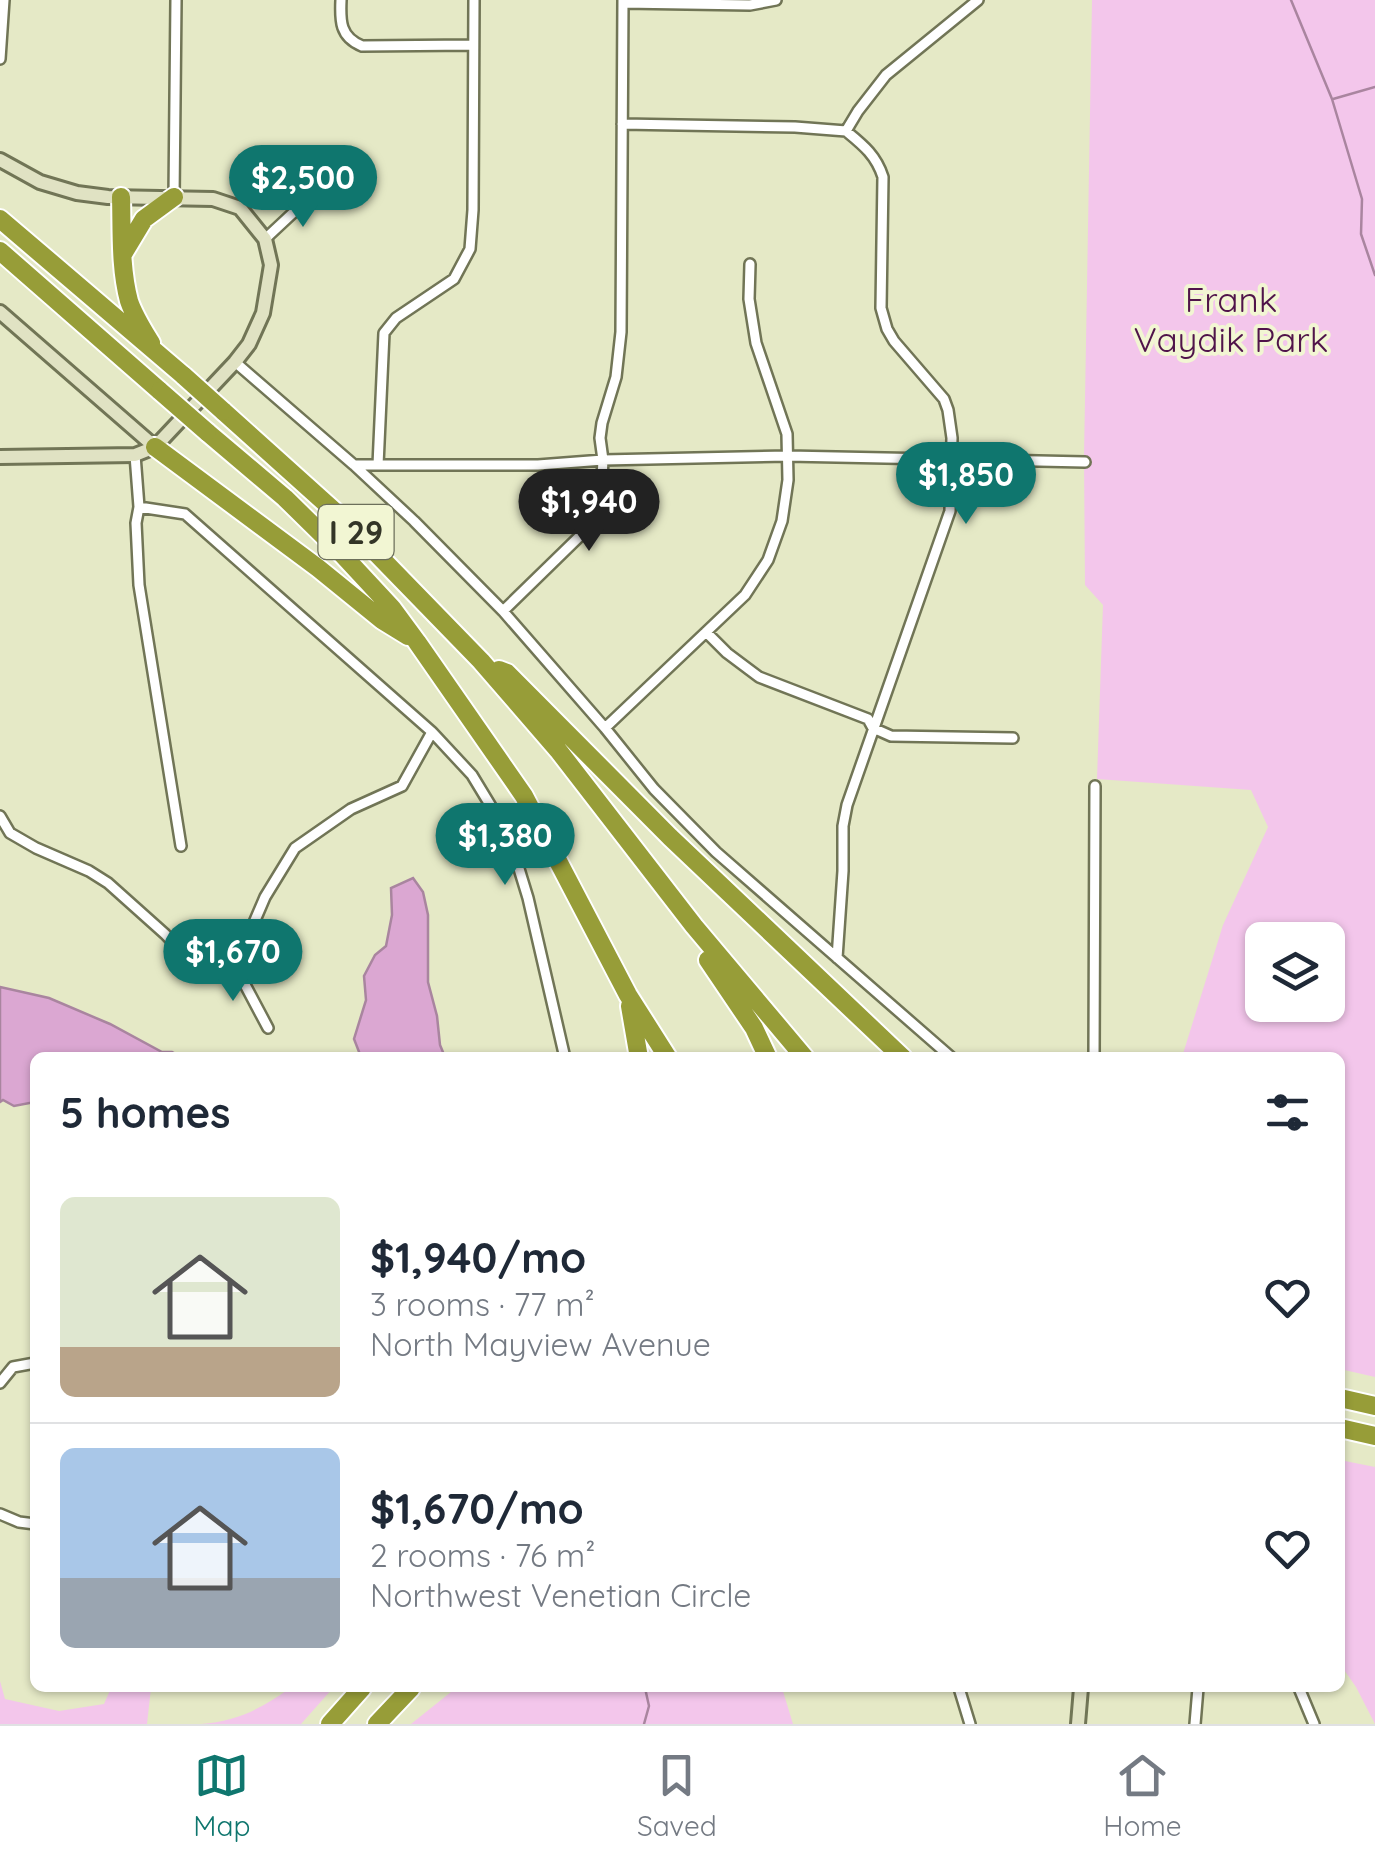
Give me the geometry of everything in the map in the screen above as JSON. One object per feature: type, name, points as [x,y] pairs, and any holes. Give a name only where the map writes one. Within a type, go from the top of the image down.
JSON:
[{"type":"highway","points":[[121,197],[122,254],[130,304],[160,356]]},
{"type":"highway","points":[[122,254],[144,219],[174,197]]},
{"type":"highway","name":"I 29","points":[[0,219],[342,518],[481,661],[558,750],[742,985],[800,1052]]},
{"type":"highway","name":"I 29","points":[[0,251],[285,498],[392,608],[524,796],[628,996],[664,1052]]},
{"type":"highway","points":[[155,447],[382,620],[417,642]]},
{"type":"highway","points":[[481,661],[507,673],[670,837],[898,1052]]},
{"type":"highway","points":[[666,888],[685,927],[735,998],[765,1052]]},
{"type":"highway","points":[[628,996],[638,1052]]},
{"type":"highway","points":[[1345,1399],[1375,1406]]},
{"type":"highway","points":[[1345,1429],[1375,1436]]},
{"type":"highway","points":[[330,1724],[358,1692]]},
{"type":"highway","points":[[378,1724],[406,1692]]},
{"type":"street","points":[[0,60],[4,0]]},
{"type":"street","points":[[174,197],[176,0]]},
{"type":"street","points":[[341,0],[340,22],[347,37],[356,44],[473,45]]},
{"type":"street","points":[[378,465],[384,333],[396,318],[454,279],[470,249],[474,0]]},
{"type":"street","points":[[504,611],[582,533],[601,496],[602,423],[616,377],[621,332],[624,2],[750,5],[776,0]]},
{"type":"street","points":[[846,131],[864,101],[886,76],[978,0]]},
{"type":"street","points":[[622,124],[846,131],[868,149],[881,170],[884,191],[882,315],[894,342],[944,400],[950,424],[950,511],[848,798],[836,958]]},
{"type":"street","points":[[0,160],[58,189],[95,196],[213,199],[240,208],[266,239],[272,266],[263,314],[248,344],[155,447],[135,456],[0,457]]},
{"type":"street","points":[[266,239],[294,211],[303,192]]},
{"type":"street","points":[[605,728],[745,594],[768,560],[782,521],[787,434],[752,326],[750,264]]},
{"type":"street","points":[[0,312],[155,447]]},
{"type":"street","points":[[235,362],[354,465],[504,611],[687,824],[945,1052]]},
{"type":"street","points":[[135,456],[139,585],[181,846]]},
{"type":"street","points":[[354,465],[538,465],[788,456],[1085,462]]},
{"type":"street","points":[[139,507],[184,514],[432,732],[472,775],[509,836],[528,898],[564,1052]]},
{"type":"street","points":[[706,632],[727,654],[759,677],[868,720],[874,728],[898,737],[1013,738]]},
{"type":"street","points":[[0,816],[10,833],[108,883],[190,960],[224,966],[233,962],[244,946],[264,897],[295,848],[351,809],[402,786],[432,732]]},
{"type":"street","points":[[1094,1052],[1095,786]]},
{"type":"street","points":[[233,962],[268,1028]]},
{"type":"street","points":[[0,1383],[13,1366],[30,1364]]},
{"type":"street","points":[[0,1514],[30,1523]]},
{"type":"street","points":[[959,1692],[970,1724]]},
{"type":"street","points":[[1073,1692],[1078,1724]]},
{"type":"street","points":[[1077,1708],[1080,1692]]},
{"type":"street","points":[[1195,1724],[1198,1692]]},
{"type":"street","points":[[1301,1692],[1314,1724]]},
{"type":"green space","name":"Frank Vaydik Park","points":[[1092,0],[1375,0],[1375,1377],[1345,1370],[1345,1052],[1184,1052],[1223,925],[1268,827],[1251,790],[1097,779],[1103,605],[1085,585]]},
{"type":"green space","points":[[1345,1461],[1375,1467],[1375,1724],[1345,1671]]},
{"type":"green space","points":[[0,1681],[5,1699],[59,1711],[104,1704],[109,1692],[151,1692],[147,1724],[0,1724]]},
{"type":"green space","points":[[284,1692],[329,1692],[301,1724],[201,1724],[248,1713]]},
{"type":"green space","points":[[451,1692],[783,1692],[793,1724],[411,1724]]},
{"type":"shaded area","points":[[413,878],[423,892],[428,915],[428,982],[443,1052],[359,1052],[354,1039],[366,1000],[364,976],[375,955],[386,946],[392,915],[391,888]]},
{"type":"shaded area","points":[[0,987],[49,998],[162,1052],[30,1052],[30,1103],[14,1106],[0,1102]]},
{"type":"waterway","points":[[1291,0],[1332,99],[1362,199],[1361,234],[1375,275]]},
{"type":"waterway","points":[[1333,99],[1375,87]]},
{"type":"waterway","points":[[644,1724],[649,1706],[646,1692]]}]
